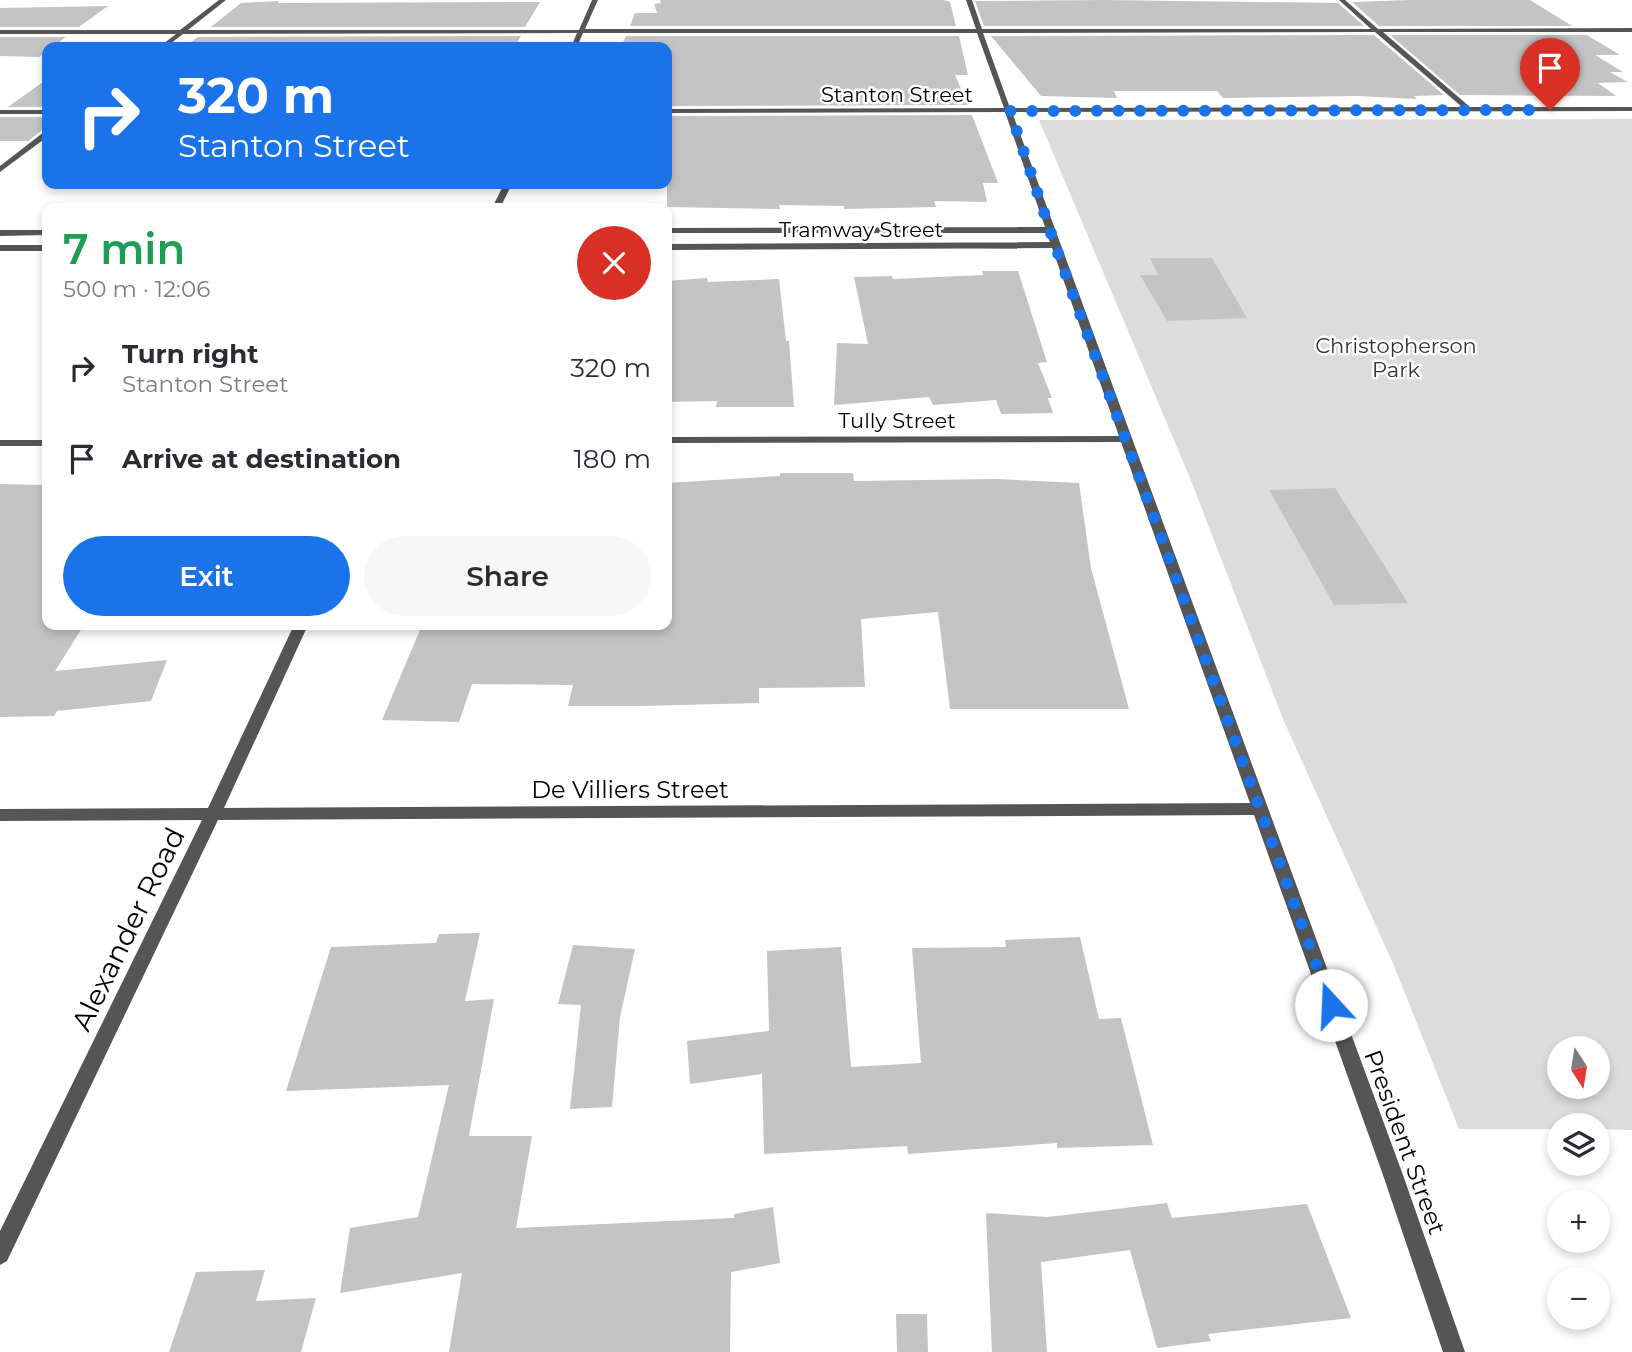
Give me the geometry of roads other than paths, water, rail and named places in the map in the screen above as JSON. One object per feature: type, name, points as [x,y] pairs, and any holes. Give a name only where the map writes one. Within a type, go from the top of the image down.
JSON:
[{"type":"street","points":[[169,42],[223,0]]},
{"type":"street","points":[[577,42],[595,0]]},
{"type":"street","name":"President Street","points":[[969,0],[1454,1352]]},
{"type":"street","points":[[1342,0],[1469,110]]},
{"type":"street","points":[[0,32],[1632,30]]},
{"type":"street","name":"Stanton Street","points":[[672,111],[1632,109]]},
{"type":"street","points":[[0,112],[42,112]]},
{"type":"street","points":[[0,170],[42,138]]},
{"type":"street","name":"Tramway Street","points":[[672,231],[1051,230]]},
{"type":"street","points":[[770,247],[772,231]]},
{"type":"street","points":[[0,233],[42,233]]},
{"type":"street","name":"Tramway Street","points":[[672,247],[1055,245]]},
{"type":"street","points":[[0,248],[42,248]]},
{"type":"street","name":"Tully Street","points":[[672,440],[1127,439]]},
{"type":"street","points":[[0,443],[42,443]]},
{"type":"street","name":"Alexander Road","points":[[0,1254],[213,814],[299,630]]},
{"type":"street","name":"De Villiers Street","points":[[0,814],[1261,809]]},
{"type":"park label","name":"Christopherson Park","points":[[1396,357]]}]
